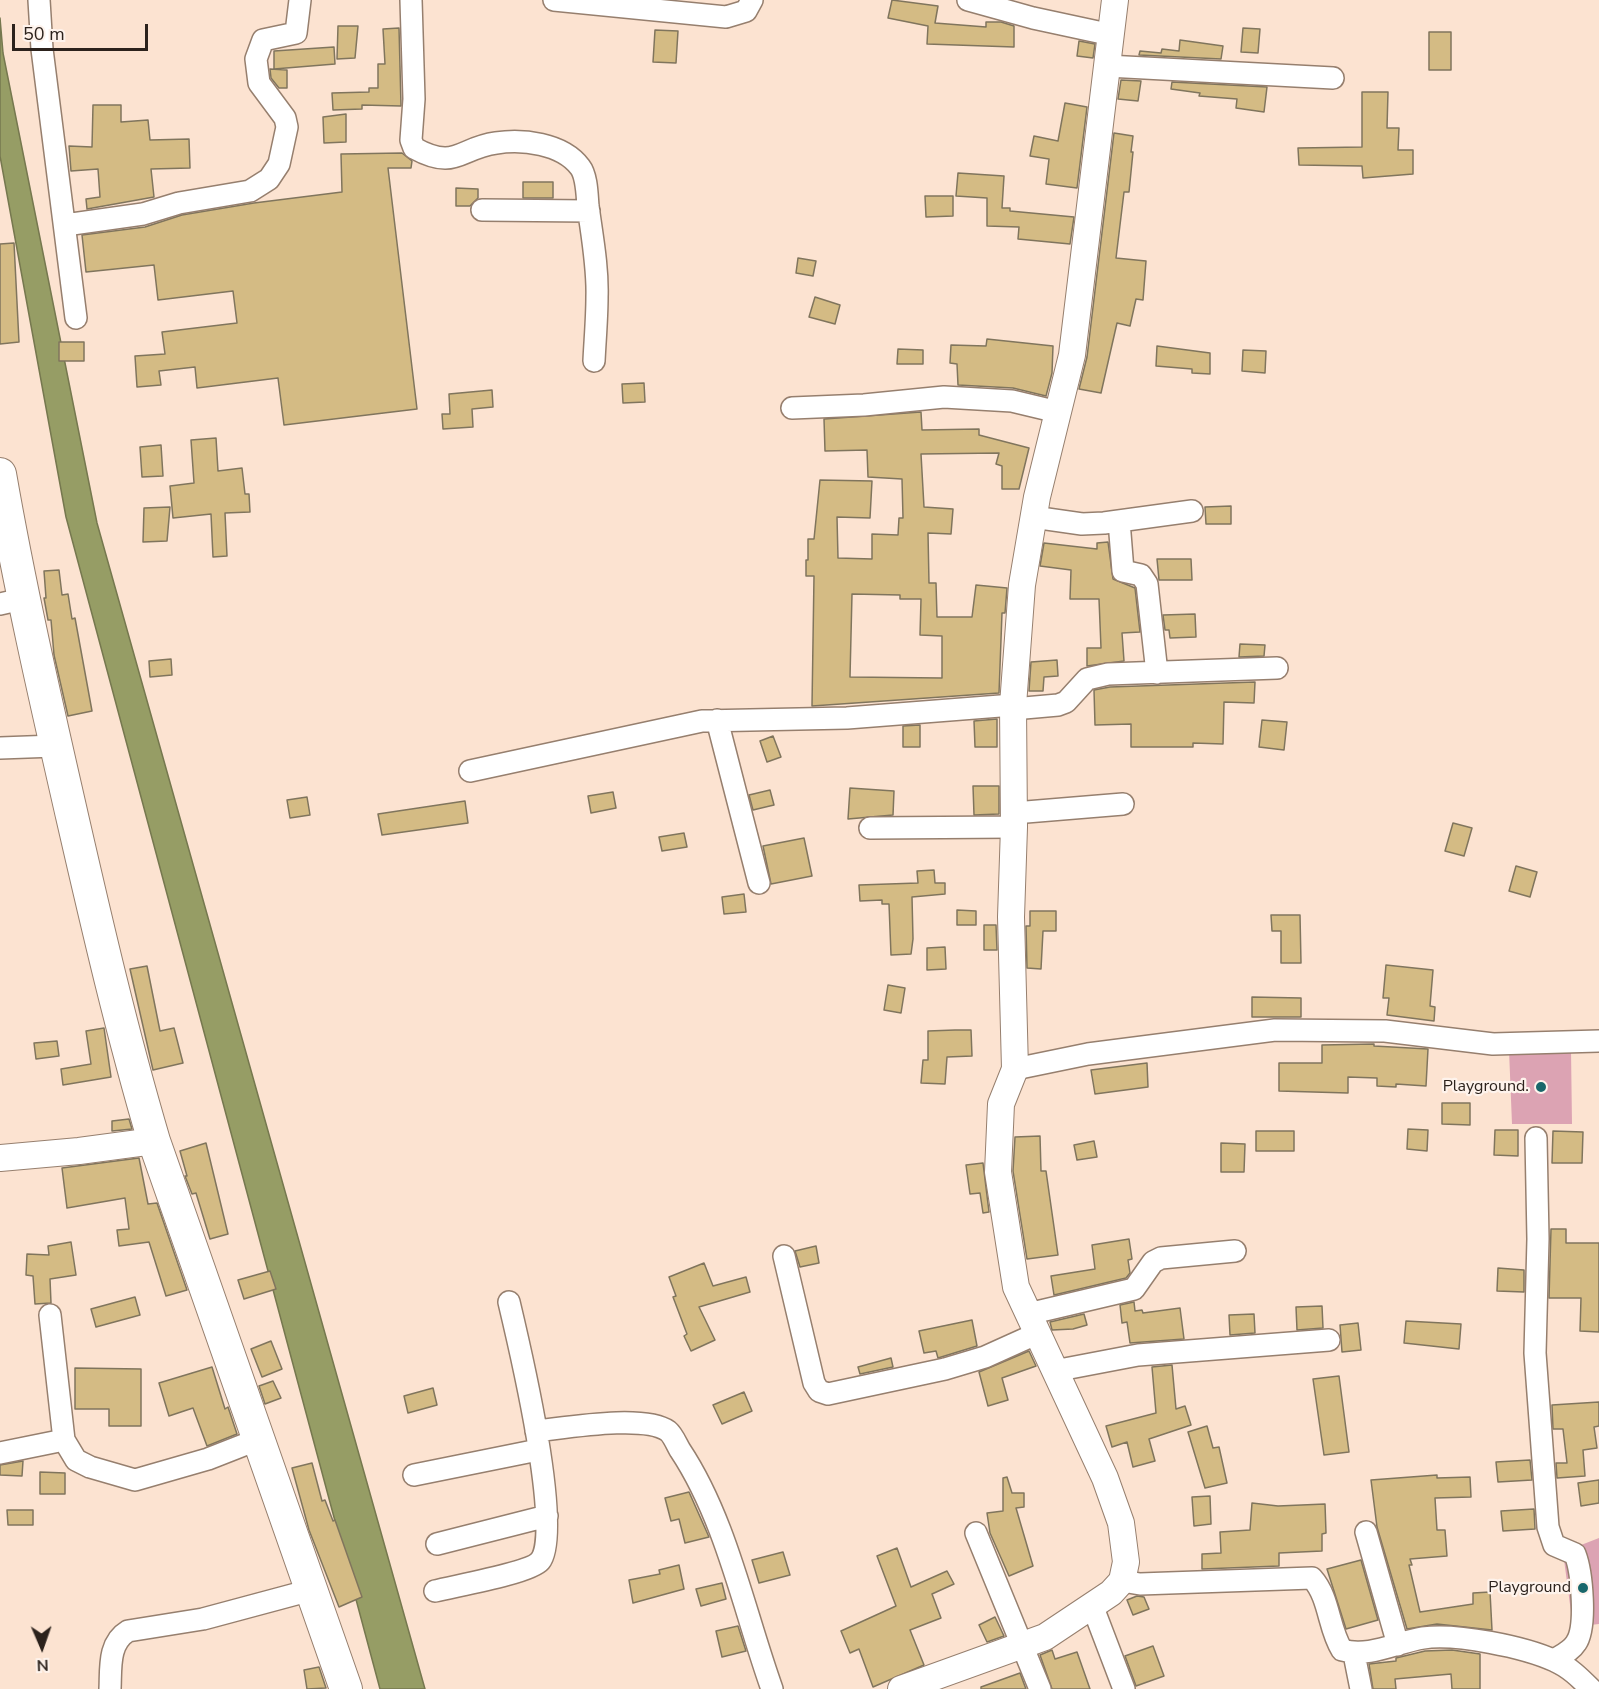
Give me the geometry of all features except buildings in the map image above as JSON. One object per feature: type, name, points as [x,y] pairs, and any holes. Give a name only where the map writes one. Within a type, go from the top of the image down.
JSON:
[{"type":"main road","points":[[0,474],[11,602],[55,746],[100,944],[154,1141],[346,1689]]},
{"type":"street","points":[[39,0],[42,49],[76,318]]},
{"type":"street","points":[[65,225],[149,213],[179,203],[250,191],[269,179],[279,164],[287,127],[285,118],[259,83],[257,49],[263,40],[297,33],[300,0]]},
{"type":"street","points":[[411,0],[414,99],[411,140],[414,148],[439,159],[453,158],[491,144],[510,141],[543,145],[568,155],[581,168],[589,211],[597,295],[594,361]]},
{"type":"street","points":[[554,0],[726,16],[746,11],[753,0]]},
{"type":"street","points":[[968,0],[1033,18],[1112,35]]},
{"type":"street","points":[[901,1689],[938,1682],[1045,1637],[1112,1593],[1122,1581],[1126,1562],[1121,1523],[1105,1478],[1016,1287],[998,1172],[1001,1104],[1015,1069],[1011,917],[1014,820],[1013,707],[1022,585],[1033,517],[1072,355],[1115,0]]},
{"type":"street","points":[[1107,66],[1333,78]]},
{"type":"street","points":[[482,210],[589,211]]},
{"type":"street","points":[[792,408],[864,405],[944,397],[1012,401],[1058,412]]},
{"type":"street","points":[[1033,517],[1082,524],[1192,511]]},
{"type":"street","points":[[1119,521],[1123,571],[1141,575],[1147,584],[1157,673]]},
{"type":"street","points":[[470,771],[702,721],[847,718],[1013,707],[1041,708],[1066,702],[1088,679],[1108,674],[1277,668]]},
{"type":"street","points":[[717,720],[759,883]]},
{"type":"street","points":[[0,748],[55,746]]},
{"type":"street","points":[[870,828],[1014,820],[1123,804]]},
{"type":"street","points":[[1015,1069],[1088,1054],[1275,1030],[1385,1030],[1493,1044],[1599,1041]]},
{"type":"street","points":[[1536,1138],[1535,1353],[1548,1527],[1554,1545],[1575,1554],[1582,1613],[1581,1629],[1576,1643],[1554,1660]]},
{"type":"street","points":[[0,1158],[154,1141]]},
{"type":"street","points":[[784,1256],[814,1383],[819,1391],[828,1394],[945,1369],[985,1357],[1032,1324],[1134,1289],[1154,1262],[1161,1258],[1234,1251]]},
{"type":"street","points":[[435,1591],[524,1570],[539,1563],[547,1551],[547,1516],[537,1440],[509,1302]]},
{"type":"street","points":[[50,1315],[64,1440],[76,1460],[90,1467],[135,1480],[208,1459],[259,1439]]},
{"type":"street","points":[[1054,1371],[1138,1355],[1329,1340]]},
{"type":"street","points":[[414,1475],[537,1440],[622,1422],[655,1426],[668,1432],[702,1486],[727,1550],[772,1689]]},
{"type":"street","points":[[0,1453],[64,1440]]},
{"type":"street","points":[[437,1544],[547,1516]]},
{"type":"street","points":[[1366,1532],[1398,1645]]},
{"type":"street","points":[[976,1533],[1040,1689]]},
{"type":"street","points":[[1122,1581],[1140,1584],[1312,1578],[1320,1587],[1342,1650],[1354,1654],[1431,1638],[1458,1638],[1554,1660],[1574,1671],[1591,1689]]},
{"type":"street","points":[[110,1689],[112,1650],[117,1638],[128,1632],[203,1618],[311,1590]]},
{"type":"street","points":[[1092,1605],[1124,1689]]},
{"type":"street","points":[[1354,1654],[1361,1689]]},
{"type":"shaded area","points":[[0,18],[3,53],[97,523],[425,1689],[380,1689],[66,517],[0,156]]},
{"type":"shaded area","name":"Playground.","points":[[1509,1050],[1571,1050],[1572,1124],[1512,1124]]},
{"type":"shaded area","name":"Playground","points":[[1599,1538],[1599,1624],[1573,1627],[1563,1552]]},
{"type":"place","name":"Playground.","points":[[1541,1087]]},
{"type":"place","name":"Playground","points":[[1583,1588]]}]
